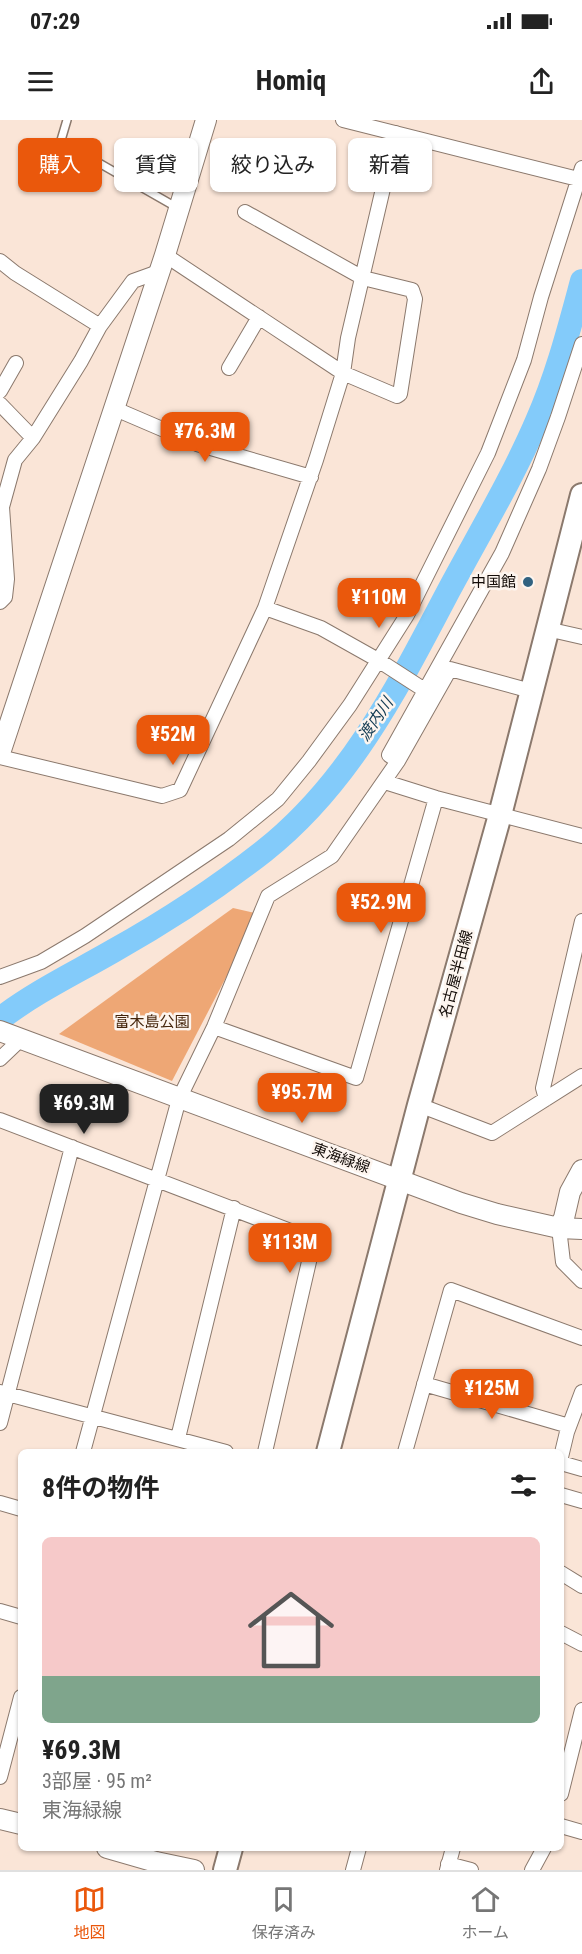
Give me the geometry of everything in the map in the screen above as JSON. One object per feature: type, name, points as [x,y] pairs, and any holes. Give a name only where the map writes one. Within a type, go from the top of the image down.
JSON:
[{"type":"main road","name":"名古屋半田線","points":[[329,1449],[419,1105],[500,815],[582,495]]},
{"type":"main road","points":[[225,1870],[230,1851]]},
{"type":"street","points":[[206,120],[162,263],[0,755],[162,796],[180,790],[266,608],[311,477],[343,373],[348,338],[395,128]]},
{"type":"street","points":[[0,977],[41,962],[86,936],[229,839],[278,798],[382,663],[488,453],[524,360],[541,297],[581,176],[395,128],[343,120]]},
{"type":"street","points":[[162,263],[259,317],[343,373],[397,396],[400,394],[415,299],[412,290],[363,278],[245,212]]},
{"type":"street","points":[[0,261],[15,273],[100,326]]},
{"type":"street","points":[[2,597],[7,579],[1,525],[2,507],[15,460],[33,438],[81,362],[100,326],[133,281],[162,263]]},
{"type":"street","points":[[229,368],[259,317]]},
{"type":"street","points":[[398,761],[389,755],[502,553],[539,469],[582,344]]},
{"type":"street","points":[[0,390],[16,363]]},
{"type":"street","points":[[0,404],[33,438]]},
{"type":"street","points":[[113,408],[197,444],[311,477]]},
{"type":"street","points":[[266,608],[321,628],[426,691]]},
{"type":"street","points":[[547,629],[582,637]]},
{"type":"street","points":[[83,1449],[179,1099],[214,1027],[268,896],[332,856],[385,782],[450,669],[531,691]]},
{"type":"street","points":[[385,782],[436,798],[582,836]]},
{"type":"street","points":[[214,1027],[356,1078],[436,798]]},
{"type":"street","points":[[546,1099],[543,1088],[581,929]]},
{"type":"street","points":[[0,1059],[9,1034]]},
{"type":"street","name":"東海緑線","points":[[9,1034],[461,1203],[559,1228],[582,1229]]},
{"type":"street","points":[[419,1105],[492,1133],[582,1076]]},
{"type":"street","points":[[0,1120],[314,1240],[267,1449]]},
{"type":"street","points":[[0,1423],[4,1393],[72,1147]]},
{"type":"street","points":[[582,1170],[570,1192],[559,1228],[563,1262],[582,1281]]},
{"type":"street","points":[[177,1438],[234,1208]]},
{"type":"street","points":[[406,1449],[451,1290],[582,1338]]},
{"type":"street","points":[[424,1384],[569,1426]]},
{"type":"street","points":[[563,1449],[582,1392]]},
{"type":"street","points":[[4,1393],[177,1438],[201,1448]]},
{"type":"street","points":[[564,1464],[582,1469]]},
{"type":"street","points":[[564,1496],[582,1501]]},
{"type":"street","points":[[0,1503],[18,1508]]},
{"type":"street","points":[[564,1574],[582,1586]]},
{"type":"street","points":[[0,1611],[18,1616]]},
{"type":"street","points":[[564,1635],[582,1644]]},
{"type":"street","points":[[0,1777],[7,1721],[18,1701]]},
{"type":"street","points":[[564,1782],[582,1710]]},
{"type":"street","points":[[0,1819],[18,1823]]},
{"type":"street","points":[[564,1827],[582,1832]]},
{"type":"street","points":[[115,1851],[155,1866],[194,1870]]},
{"type":"street","points":[[353,1870],[358,1851]]},
{"type":"street","points":[[452,1851],[447,1867],[471,1870]]},
{"type":"street","points":[[532,1870],[542,1851]]},
{"type":"lane","points":[[67,120],[59,147],[86,154],[179,208]]},
{"type":"green space","name":"富木島公園","points":[[233,908],[259,914],[172,1081],[59,1034]]},
{"type":"waterway","name":"渡内川","points":[[0,1019],[41,991],[171,916],[246,865],[295,824],[347,764],[370,731],[411,661],[517,464],[551,387],[582,281]]},
{"type":"place","name":"中国館","points":[[528,582]]}]
